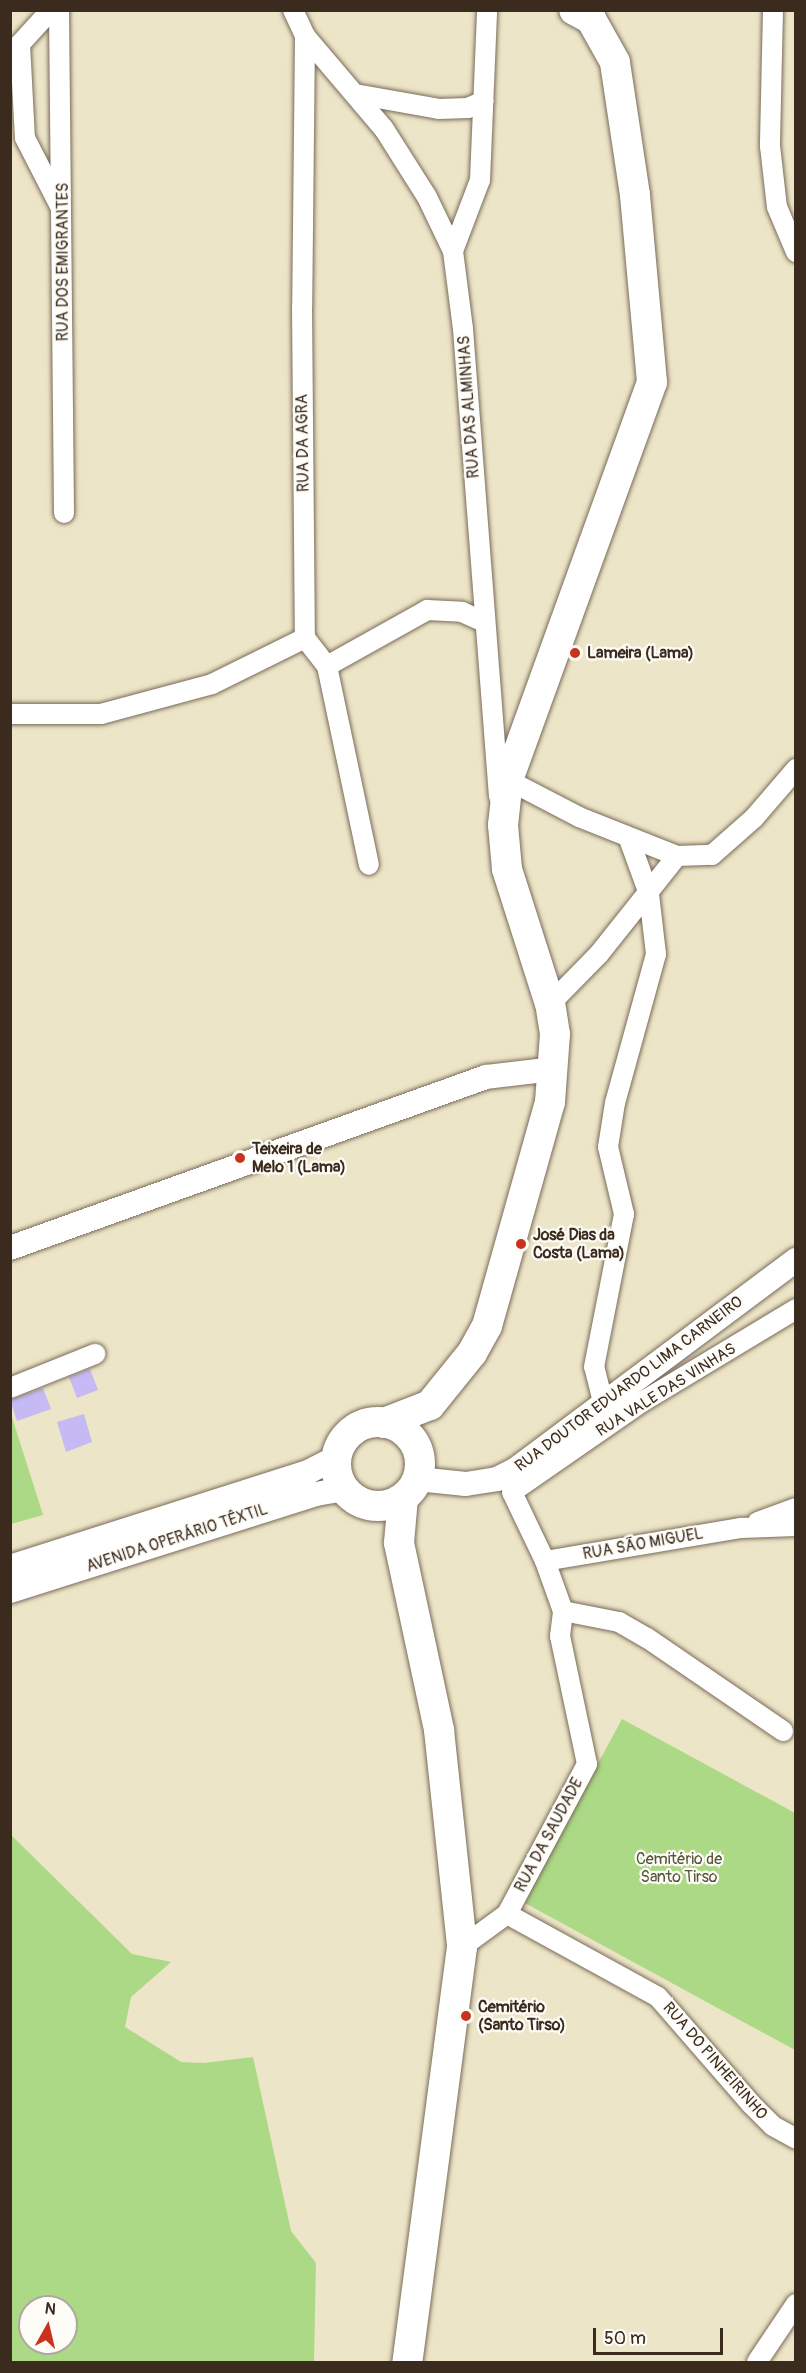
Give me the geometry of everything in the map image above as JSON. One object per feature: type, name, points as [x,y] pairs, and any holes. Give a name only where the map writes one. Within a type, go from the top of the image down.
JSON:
[{"type":"main road","points":[[399,1543],[430,1405],[472,1353],[487,1326],[550,1102],[554,1069],[550,1004],[507,869],[503,825],[508,780],[652,382],[635,195],[615,62],[591,19],[574,10]]},
{"type":"main road","points":[[407,2362],[462,1947],[439,1730],[399,1543],[372,1506],[344,1489],[336,1458],[340,1446],[353,1431],[371,1423],[384,1423],[430,1405]]},
{"type":"main road","points":[[384,1423],[406,1434],[413,1477]]},
{"type":"main road","points":[[372,1506],[413,1477]]},
{"type":"street","points":[[51,10],[20,44],[25,138],[63,212]]},
{"type":"street","name":"RUA DOS EMIGRANTES","points":[[59,10],[63,212],[64,513]]},
{"type":"street","name":"RUA DA AGRA","points":[[293,10],[305,36],[302,295],[305,638]]},
{"type":"street","points":[[453,251],[480,180],[487,10]]},
{"type":"street","points":[[773,10],[770,146],[777,207],[795,252]]},
{"type":"street","name":"RUA DAS ALMINHAS","points":[[305,36],[384,129],[427,197],[453,251],[463,329],[492,746],[503,825]]},
{"type":"street","points":[[354,94],[439,109],[468,108],[484,101]]},
{"type":"street","points":[[327,666],[427,610],[462,612],[484,622]]},
{"type":"street","points":[[10,714],[101,714],[212,684],[305,638],[327,666],[369,866]]},
{"type":"street","points":[[508,780],[629,839],[676,856],[712,855],[754,818],[795,769]]},
{"type":"street","points":[[603,1402],[594,1367],[624,1214],[608,1147],[615,1103],[656,954],[649,894],[629,839]]},
{"type":"street","points":[[550,1004],[649,894],[676,856]]},
{"type":"street","points":[[10,1248],[486,1077],[554,1069]]},
{"type":"street","name":"RUA DOUTOR EDUARDO LIMA CARNEIRO","points":[[413,1477],[466,1485],[497,1479],[515,1470],[795,1260]]},
{"type":"street","name":"RUA VALE DAS VINHAS","points":[[545,1561],[512,1492],[642,1402],[795,1309]]},
{"type":"street","points":[[11,1385],[95,1354]]},
{"type":"street","name":"AVENIDA OPERÁRIO TÊXTIL","points":[[10,1568],[308,1472],[336,1458]]},
{"type":"street","name":"AVENIDA OPERÁRIO TÊXTIL","points":[[10,1591],[316,1494],[344,1489]]},
{"type":"street","name":"RUA SÃO MIGUEL","points":[[741,1528],[795,1508]]},
{"type":"street","name":"RUA SÃO MIGUEL","points":[[545,1561],[741,1528],[795,1526]]},
{"type":"street","name":"RUA DA SAUDADE","points":[[462,1947],[507,1914],[587,1764],[560,1636],[563,1611],[545,1561]]},
{"type":"street","points":[[563,1611],[619,1622],[638,1632],[783,1731]]},
{"type":"street","name":"RUA DO PINHEIRINHO","points":[[507,1914],[658,1997],[751,2104],[773,2126],[795,2139]]},
{"type":"street","points":[[757,2362],[795,2304]]},
{"type":"green space","points":[[10,1411],[43,1515],[11,1524],[10,1524]]},
{"type":"green space","name":"Cemitério de Santo Tirso","points":[[622,1719],[795,1813],[795,2050],[523,1902]]},
{"type":"green space","points":[[10,1834],[132,1954],[171,1962],[131,1997],[125,2027],[181,2062],[204,2063],[253,2057],[291,2231],[316,2263],[314,2362],[11,2362]]},
{"type":"building","points":[[90,1369],[98,1390],[77,1398],[69,1377]]},
{"type":"building","points":[[43,1388],[51,1409],[17,1421],[10,1400]]},
{"type":"building","points":[[84,1414],[92,1442],[66,1452],[57,1422]]},
{"type":"place","name":"Lameira (Lama)","points":[[575,653]]},
{"type":"place","name":"Teixeira de Melo 1 (Lama)","points":[[240,1158]]},
{"type":"place","name":"José Dias da Costa (Lama)","points":[[521,1244]]},
{"type":"place","name":"Cemitério (Santo Tirso)","points":[[466,2016]]}]
